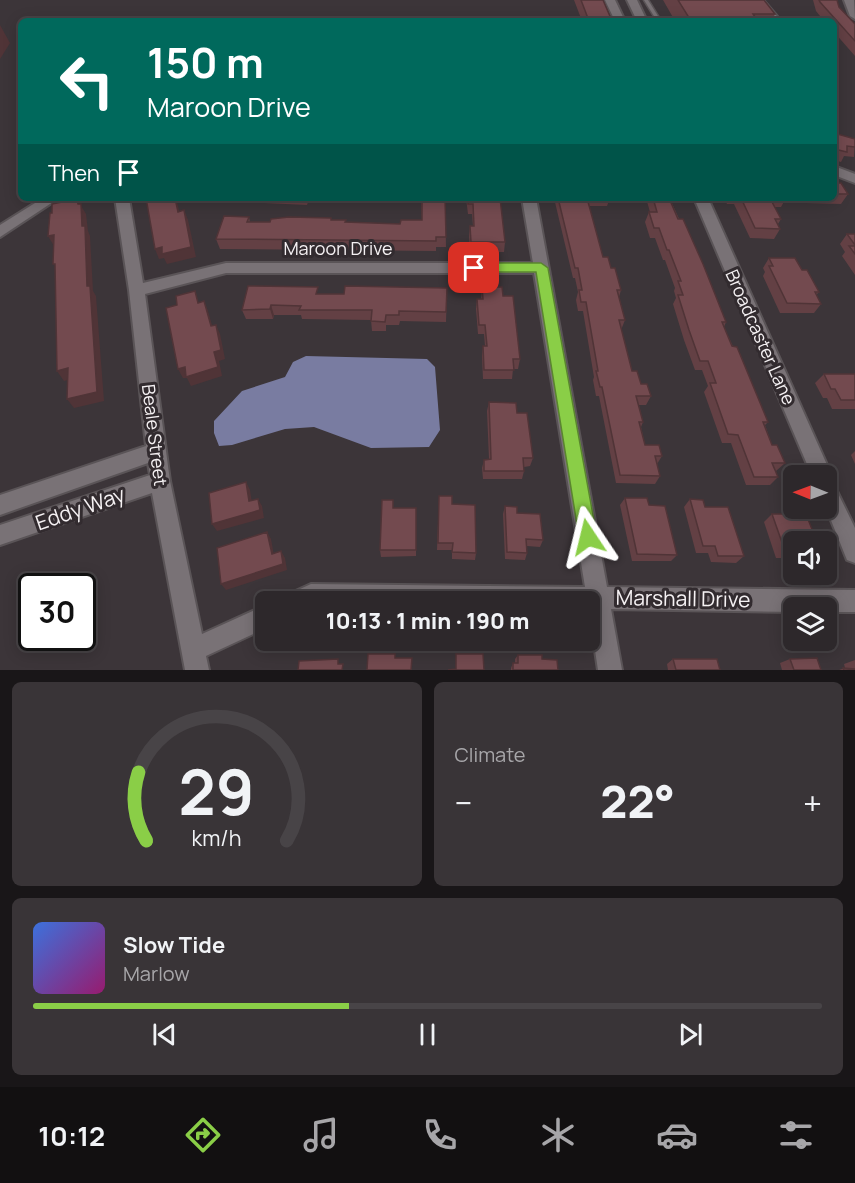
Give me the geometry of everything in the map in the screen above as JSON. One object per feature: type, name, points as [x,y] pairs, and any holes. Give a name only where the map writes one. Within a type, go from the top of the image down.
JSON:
[{"type":"street","points":[[610,0],[619,18]]},
{"type":"street","points":[[632,0],[641,18]]},
{"type":"street","points":[[758,0],[773,18]]},
{"type":"street","points":[[849,0],[855,16]]},
{"type":"street","points":[[837,171],[855,179]]},
{"type":"street","points":[[3,227],[47,201]]},
{"type":"street","name":"Beale Street","points":[[122,201],[137,290],[160,481],[196,660]]},
{"type":"street","points":[[530,201],[597,591]]},
{"type":"street","name":"Broadcaster Lane","points":[[702,201],[817,465]]},
{"type":"street","name":"Maroon Drive","points":[[137,290],[226,268],[541,268]]},
{"type":"street","name":"Eddy Way","points":[[0,505],[157,451]]},
{"type":"street","name":"Eddy Way","points":[[0,535],[160,481]]},
{"type":"street","points":[[837,511],[855,552]]},
{"type":"street","name":"Marshall Drive","points":[[600,597],[855,601]]},
{"type":"street","points":[[600,609],[610,670]]},
{"type":"street","points":[[196,660],[255,623]]},
{"type":"lane","points":[[646,0],[657,18]]},
{"type":"water","points":[[306,356],[427,359],[435,367],[440,430],[429,447],[371,448],[314,427],[285,429],[232,445],[219,446],[214,433],[214,421],[242,391],[285,377],[293,362]]},
{"type":"building","points":[[581,0],[603,0],[611,18],[588,18]]},
{"type":"building","points":[[678,0],[764,0],[775,14],[753,14],[756,18],[689,18]]},
{"type":"building","points":[[819,0],[837,0],[839,7],[855,24],[855,41],[837,21],[837,18],[834,18]]},
{"type":"building","points":[[837,134],[855,139],[855,147],[847,146],[847,152],[837,150]]},
{"type":"building","points":[[837,183],[841,183],[848,194],[837,194]]},
{"type":"building","points":[[77,201],[78,204],[81,204],[82,226],[85,226],[87,286],[90,286],[97,392],[67,399],[68,368],[57,371],[54,235],[48,236],[52,204]]},
{"type":"building","points":[[147,201],[176,201],[178,212],[184,210],[191,247],[162,254],[162,247],[155,249]]},
{"type":"building","points":[[422,201],[445,201],[446,237],[436,237],[436,241],[216,239],[224,216],[249,217],[247,222],[270,222],[271,219],[289,217],[400,224],[401,220],[422,220]]},
{"type":"building","points":[[468,201],[500,201],[505,242],[471,242],[470,226],[474,226],[473,204],[468,204]]},
{"type":"building","points":[[559,201],[588,201],[603,257],[608,257],[611,268],[615,268],[621,290],[617,290],[625,320],[619,320],[632,371],[637,371],[641,384],[647,384],[651,396],[636,396],[643,422],[639,422],[645,445],[659,445],[662,456],[655,456],[660,476],[620,475],[602,387],[600,387],[596,371],[598,371],[586,302],[581,302],[579,290],[582,290],[578,268],[575,268]]},
{"type":"building","points":[[654,201],[670,201],[678,219],[683,219],[726,322],[722,322],[732,346],[737,347],[768,422],[763,422],[772,445],[777,445],[785,463],[772,463],[778,477],[754,477],[738,435],[728,434],[710,383],[716,383],[708,361],[700,361],[678,295],[683,295],[678,281],[681,281],[659,228],[654,228],[649,212],[657,212]]},
{"type":"building","points":[[742,201],[772,201],[781,219],[775,219],[780,229],[755,228]]},
{"type":"building","points":[[847,234],[855,234],[855,245]]},
{"type":"building","points":[[849,246],[855,246],[855,254]]},
{"type":"building","points":[[769,258],[795,258],[802,270],[807,270],[819,292],[815,292],[821,304],[787,303],[769,266],[773,266]]},
{"type":"building","points":[[248,286],[318,287],[316,294],[344,294],[345,286],[447,288],[446,312],[399,311],[399,315],[386,315],[385,322],[371,321],[372,310],[299,310],[301,306],[271,305],[270,309],[242,310]]},
{"type":"building","points":[[482,287],[502,287],[503,296],[513,296],[520,359],[513,359],[514,370],[484,370],[483,346],[487,346],[485,325],[479,325],[477,299],[483,299]]},
{"type":"building","points":[[195,291],[198,303],[204,301],[211,326],[216,325],[221,350],[214,352],[218,367],[186,377],[185,367],[178,369],[166,308],[177,305],[176,296]]},
{"type":"building","points":[[824,374],[855,374],[855,400],[841,400],[835,389],[831,389]]},
{"type":"building","points":[[489,402],[516,403],[517,413],[527,413],[533,458],[523,458],[524,471],[484,471],[484,460],[491,459]]},
{"type":"building","points":[[246,482],[249,501],[258,499],[260,510],[212,524],[209,493]]},
{"type":"building","points":[[439,496],[452,496],[452,504],[475,505],[476,553],[452,552],[453,543],[438,543]]},
{"type":"building","points":[[625,498],[647,498],[649,505],[665,506],[677,555],[637,554]]},
{"type":"building","points":[[690,499],[703,500],[705,507],[728,507],[744,556],[718,556],[715,546],[703,546]]},
{"type":"building","points":[[382,500],[393,500],[393,508],[416,508],[416,550],[380,550]]},
{"type":"building","points":[[505,506],[517,507],[517,513],[540,514],[543,540],[526,539],[527,553],[507,552]]},
{"type":"building","points":[[772,514],[783,514],[783,519],[808,519],[813,531],[783,531],[783,545]]},
{"type":"building","points":[[267,532],[272,554],[281,551],[283,564],[221,584],[217,548]]},
{"type":"building","points":[[368,654],[395,654],[395,658],[412,658],[411,670],[367,670]]},
{"type":"building","points":[[456,654],[483,654],[484,670],[448,670],[456,669]]},
{"type":"building","points":[[518,655],[542,655],[542,659],[557,660],[558,670],[513,670],[513,663],[518,663]]},
{"type":"building","points":[[817,658],[821,670],[794,670],[790,659]]},
{"type":"building","points":[[338,659],[338,664],[343,664],[342,670],[298,670],[299,661]]},
{"type":"building","points":[[673,659],[717,659],[720,670],[676,670]]},
{"type":"route","points":[[474,268],[541,268],[588,537]]}]
